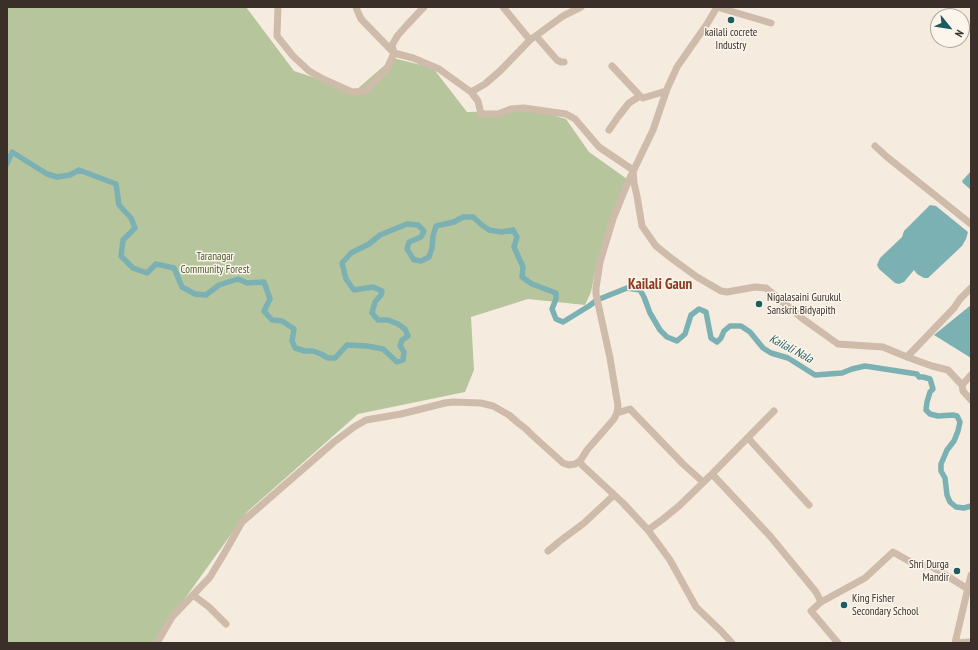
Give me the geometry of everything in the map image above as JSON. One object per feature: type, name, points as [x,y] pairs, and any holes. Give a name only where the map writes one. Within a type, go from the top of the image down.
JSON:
[{"type":"street","points":[[278,7],[277,36],[293,56],[309,71],[352,92],[365,91],[387,69],[394,53],[392,45],[406,25],[424,7]]},
{"type":"street","points":[[356,7],[361,20],[394,53],[412,58],[439,69],[471,92],[478,101],[481,114],[498,114],[511,109],[524,108],[566,114],[575,119],[599,147],[633,170]]},
{"type":"street","points":[[503,7],[557,60],[564,62]]},
{"type":"street","points":[[471,92],[485,84],[500,71],[533,38],[563,16],[581,7]]},
{"type":"street","points":[[157,643],[172,617],[210,577],[242,522],[334,442],[366,420],[401,414],[452,402],[493,406],[509,415],[563,463],[569,465],[576,464],[580,461],[587,450],[614,419],[618,406],[610,358],[596,294],[600,262],[613,219],[633,170],[653,130],[666,91],[678,67],[717,7],[771,22]]},
{"type":"street","points":[[612,66],[643,98],[666,91]]},
{"type":"street","points":[[609,130],[629,103],[640,96]]},
{"type":"street","points":[[875,146],[971,224]]},
{"type":"street","points":[[633,170],[642,226],[656,246],[696,277],[721,291],[727,292],[755,287],[766,288],[803,319],[838,344],[883,347],[907,358],[948,370],[962,385],[963,391],[971,400]]},
{"type":"street","points":[[907,358],[971,288]]},
{"type":"street","points":[[962,385],[971,375]]},
{"type":"street","points":[[617,413],[630,409],[683,464],[703,482]]},
{"type":"street","points":[[648,530],[679,506],[774,411]]},
{"type":"street","points":[[748,438],[809,505]]},
{"type":"street","points":[[580,461],[582,465],[648,530],[670,560],[696,607],[732,643]]},
{"type":"street","points":[[712,474],[770,536],[816,592],[821,602]]},
{"type":"street","points":[[548,551],[584,523],[614,495]]},
{"type":"street","points":[[838,643],[811,611],[821,602],[865,578],[893,552],[916,565],[931,566],[968,589]]},
{"type":"street","points":[[971,575],[955,643],[971,642]]},
{"type":"street","points":[[193,595],[209,607],[226,624]]},
{"type":"green space","name":"Taranagar Community Forest","points":[[7,7],[246,7],[294,71],[355,91],[393,58],[433,68],[467,112],[534,110],[566,119],[589,152],[627,179],[597,262],[591,292],[585,305],[528,299],[471,317],[474,370],[465,392],[358,414],[247,512],[153,643],[7,643]]},
{"type":"water","points":[[971,171],[971,190],[962,181]]},
{"type":"water","points":[[930,205],[936,206],[968,232],[966,239],[962,246],[928,278],[924,278],[917,274],[914,270],[904,282],[899,284],[895,283],[879,269],[877,265],[880,258],[902,237],[904,231]]},
{"type":"water","points":[[971,305],[971,358],[934,335]]},
{"type":"waterway","name":"Kailali Nala","points":[[7,164],[12,152],[47,174],[57,177],[70,175],[79,170],[116,184],[119,205],[131,218],[135,228],[123,240],[121,256],[133,268],[147,273],[156,264],[174,268],[182,287],[195,294],[206,295],[219,285],[238,279],[247,283],[264,282],[270,299],[264,311],[272,320],[282,321],[294,329],[292,341],[295,348],[305,351],[313,351],[328,358],[335,358],[347,345],[367,346],[383,349],[397,362],[403,360],[404,352],[400,346],[402,340],[408,336],[405,329],[388,320],[378,320],[372,313],[375,302],[381,295],[382,291],[373,287],[354,290],[346,279],[342,263],[351,253],[369,244],[380,235],[407,224],[418,225],[424,231],[421,237],[409,242],[407,249],[414,260],[421,261],[429,257],[436,226],[454,222],[463,217],[473,217],[489,230],[502,232],[513,230],[517,237],[514,247],[523,267],[522,277],[532,284],[556,293],[556,299],[552,309],[556,319],[563,322],[597,300],[627,288],[640,290],[650,313],[660,330],[667,337],[677,341],[685,334],[691,315],[699,309],[706,312],[711,338],[717,342],[721,338],[724,331],[730,326],[741,326],[750,332],[763,348],[771,353],[788,358],[815,375],[842,373],[865,366],[917,374],[919,377],[930,379],[933,389],[930,392],[926,410],[930,414],[938,416],[957,416],[960,422],[954,441],[947,450],[941,464],[941,471],[945,478],[947,495],[950,502],[956,507],[964,508],[971,506]]},
{"type":"place","name":"kailali cocrete Industry","points":[[731,20]]},
{"type":"place","name":"Nigalasaini Gurukul Sanskrit Bidyapith","points":[[759,304]]},
{"type":"place","name":"Shri Durga Mandir","points":[[957,571]]},
{"type":"place","name":"King Fisher Secondary School","points":[[844,605]]},
{"type":"district","name":"Kailali Gaun","points":[[660,285]]}]
